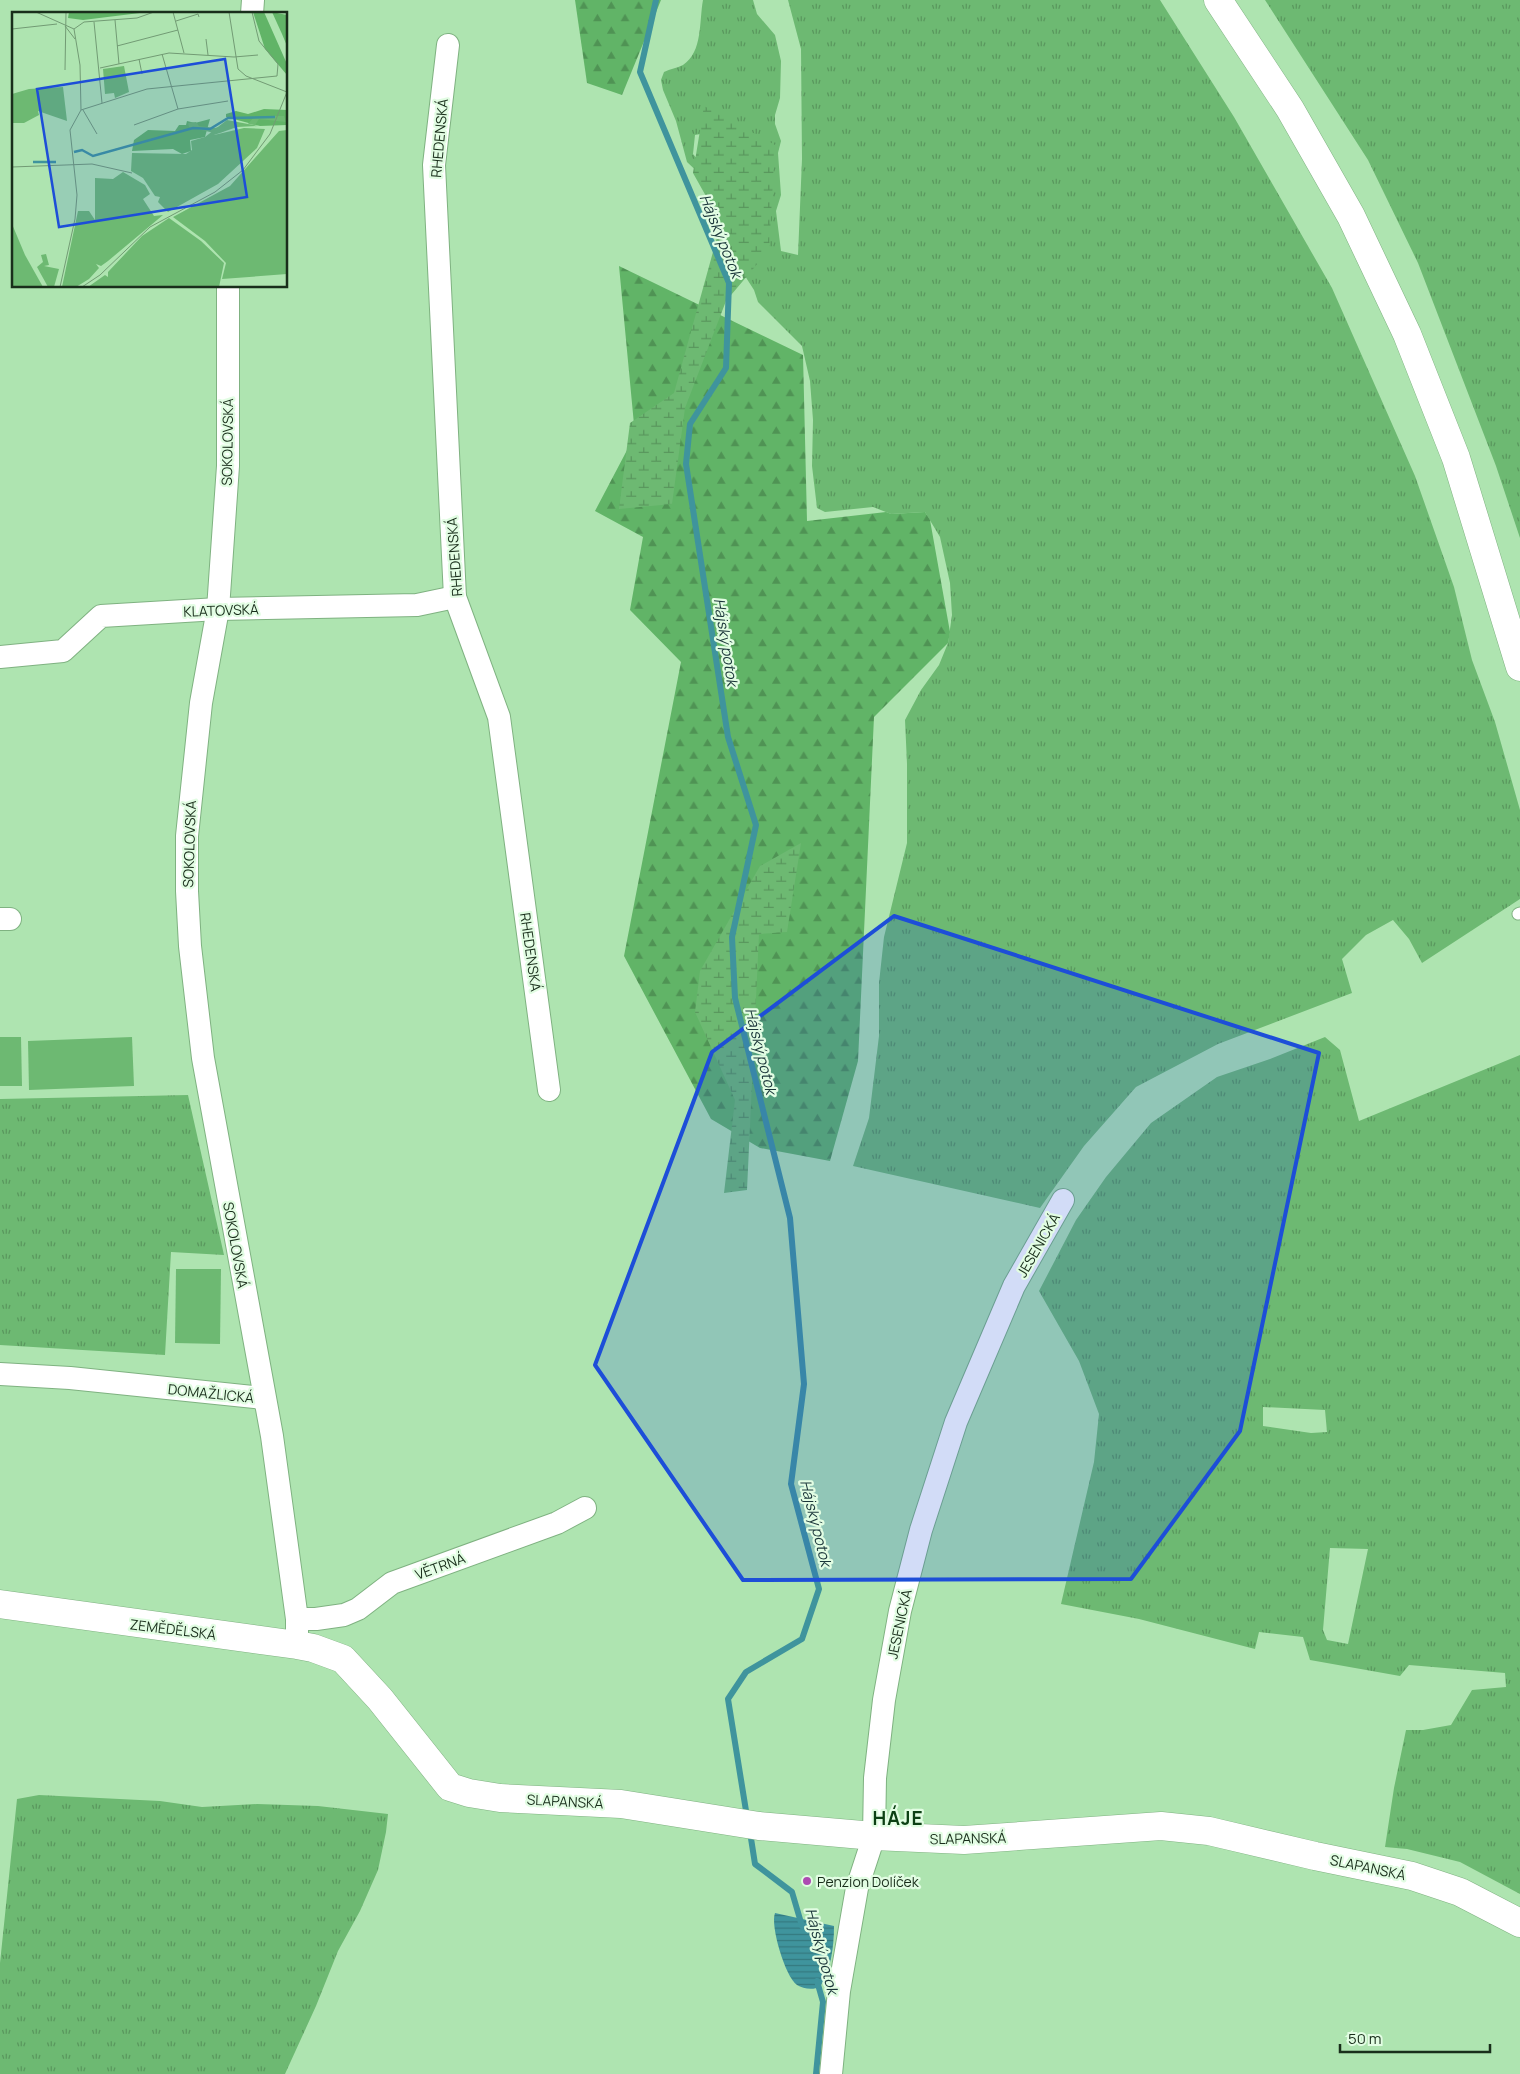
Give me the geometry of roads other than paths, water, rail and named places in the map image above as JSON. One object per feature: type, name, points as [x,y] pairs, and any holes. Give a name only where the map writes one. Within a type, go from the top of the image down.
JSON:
[{"type":"street","points":[[1218,0],[1290,109],[1347,208],[1407,334],[1456,458],[1520,667]]},
{"type":"street","name":"RHEDENSKÁ","points":[[448,45],[434,165],[455,597],[499,717],[550,1090]]},
{"type":"street","name":"SOKOLOVSKÁ","points":[[228,288],[228,466],[218,609],[200,703],[186,836],[188,900],[190,946],[203,1058],[264,1398]]},
{"type":"street","name":"KLATOVSKÁ","points":[[0,656],[63,651],[101,616],[218,609],[417,605],[455,597]]},
{"type":"street","name":"JESENICKÁ","points":[[831,2074],[839,1991],[857,1888],[874,1836],[875,1778],[884,1700],[900,1611],[921,1530],[956,1422],[1010,1295],[1063,1200]]},
{"type":"street","name":"DOMAŽLICKÁ","points":[[0,1374],[70,1378],[264,1398],[274,1454],[297,1632]]},
{"type":"street","name":"VĚTRNÁ","points":[[297,1632],[316,1619],[344,1615],[358,1609],[392,1583],[557,1523],[585,1508]]},
{"type":"street","name":"ZEMĚDĚLSKÁ","points":[[0,1604],[297,1632],[344,1659]]},
{"type":"street","name":"SLAPANSKÁ","points":[[344,1659],[380,1699],[450,1787],[469,1792],[500,1798],[621,1804],[759,1826],[874,1836],[964,1840],[1161,1826],[1209,1831],[1412,1876],[1460,1892],[1520,1923]]},
{"type":"water","points":[[775,1913],[834,1926],[831,1958],[827,1973],[820,1987],[814,1989],[805,1988],[797,1985],[792,1980],[783,1962],[777,1939]]},
{"type":"waterway","name":"Hájský potok","points":[[656,0],[640,72],[729,283],[726,368],[690,424],[686,464],[728,737],[756,825],[732,937],[735,998],[790,1218],[804,1384],[791,1484],[819,1589],[802,1639],[746,1672],[728,1699],[747,1817]]},
{"type":"waterway","name":"Hájský potok","points":[[750,1832],[755,1864],[792,1892],[802,1926]]},
{"type":"waterway","name":"Hájský potok","points":[[816,2074],[823,2002],[817,1981]]},
{"type":"place","name":"Penzion Dolíček","points":[[807,1881]]},
{"type":"district","name":"HÁJE","points":[[898,1818]]}]
